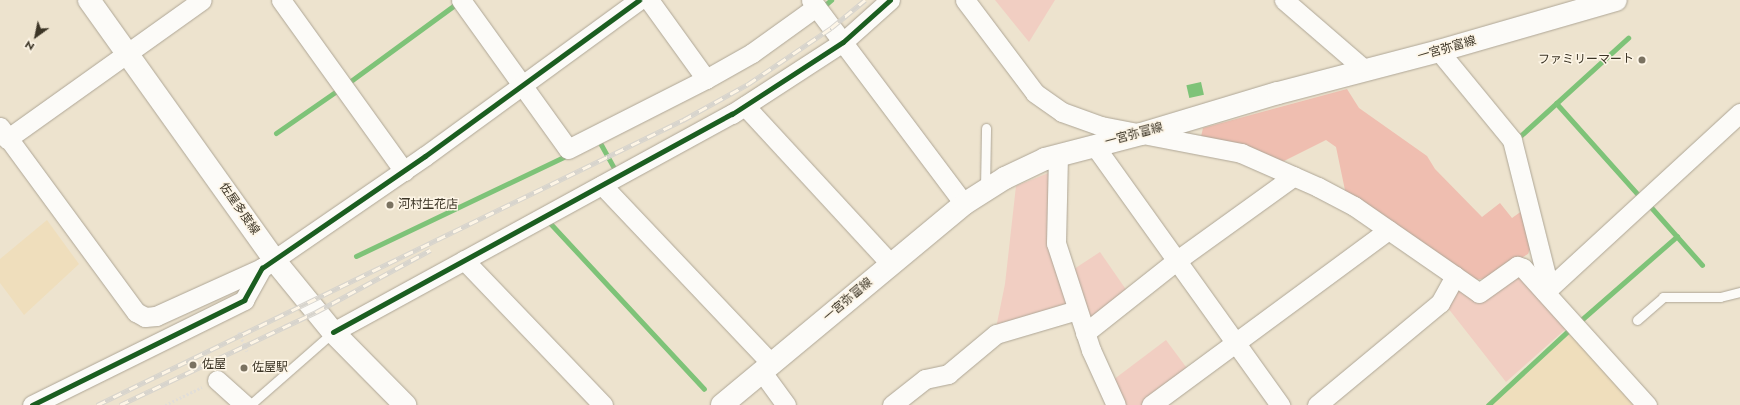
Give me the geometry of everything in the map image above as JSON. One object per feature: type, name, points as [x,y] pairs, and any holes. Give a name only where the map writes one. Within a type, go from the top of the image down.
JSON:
[{"type":"main road","name":"佐屋多度線","points":[[89,0],[128,52],[269,265],[405,405]]},
{"type":"main road","name":"一宮弥富線","points":[[722,405],[964,204],[1005,178],[1058,155],[1141,134],[1278,93],[1440,51],[1616,0]]},
{"type":"street","points":[[202,0],[128,52],[4,133],[136,312],[146,317],[156,316],[269,265],[523,86],[639,0]]},
{"type":"street","points":[[281,0],[404,170]]},
{"type":"street","points":[[461,0],[568,149],[752,53],[814,4],[964,204]]},
{"type":"street","points":[[649,0],[706,78]]},
{"type":"street","points":[[333,332],[745,106],[843,42],[890,0]]},
{"type":"street","points":[[965,0],[1035,93],[1062,112],[1102,126],[1241,153],[1294,176],[1354,206],[1479,293],[1517,266],[1523,268],[1647,405]]},
{"type":"street","points":[[1285,0],[1365,70]]},
{"type":"street","points":[[1440,51],[1512,140],[1546,275],[1545,292]]},
{"type":"street","points":[[745,106],[891,264]]},
{"type":"street","points":[[1545,292],[1740,113]]},
{"type":"street","points":[[1094,145],[1280,405]]},
{"type":"street","points":[[1058,155],[1056,243],[1085,333],[1116,405]]},
{"type":"street","points":[[1085,333],[1176,261],[1294,176]]},
{"type":"street","points":[[602,185],[767,368],[786,405]]},
{"type":"street","points":[[1151,405],[1388,230]]},
{"type":"street","points":[[464,260],[603,405]]},
{"type":"street","points":[[32,405],[244,300],[269,265]]},
{"type":"street","points":[[1317,405],[1440,303],[1455,276]]},
{"type":"street","points":[[892,405],[925,379],[948,374],[996,334],[1077,310]]},
{"type":"street","points":[[217,380],[244,405]]},
{"type":"lane","points":[[984,191],[986,128]]},
{"type":"lane","points":[[1636,320],[1663,297],[1720,297],[1740,292]]},
{"type":"lane","points":[[250,405],[333,332]]},
{"type":"path","points":[[238,332],[248,351]]},
{"type":"path","points":[[164,405],[217,380]]},
{"type":"shaded area","points":[[995,0],[1055,0],[1029,42]]},
{"type":"shaded area","points":[[1201,82],[1204,95],[1189,98],[1186,85]]},
{"type":"shaded area","points":[[1347,89],[1359,108],[1427,156],[1435,169],[1482,217],[1500,203],[1512,218],[1526,208],[1532,244],[1528,254],[1487,278],[1475,280],[1346,195],[1336,147],[1326,140],[1276,165],[1200,141],[1203,128]]},
{"type":"shaded area","points":[[1051,172],[1069,305],[996,328],[1005,284],[1016,186]]},
{"type":"shaded area","points":[[47,220],[79,264],[24,315],[0,283],[0,259]]},
{"type":"shaded area","points":[[1100,252],[1127,291],[1088,321],[1071,271]]},
{"type":"shaded area","points":[[1514,274],[1523,275],[1569,326],[1506,382],[1444,303],[1456,281],[1480,299]]},
{"type":"shaded area","points":[[1570,329],[1640,405],[1488,405]]},
{"type":"shaded area","points":[[1166,340],[1189,371],[1143,405],[1122,405],[1113,380]]},
{"type":"waterway","points":[[825,5],[831,0]]},
{"type":"waterway","points":[[348,83],[456,4]]},
{"type":"waterway","points":[[1518,138],[1628,38]]},
{"type":"waterway","points":[[276,133],[338,90]]},
{"type":"waterway","points":[[1556,103],[1641,198]]},
{"type":"waterway","points":[[599,141],[615,170],[612,172]]},
{"type":"waterway","points":[[356,256],[570,154]]},
{"type":"waterway","points":[[1649,205],[1702,265]]},
{"type":"waterway","points":[[548,221],[704,389]]},
{"type":"waterway","points":[[1580,321],[1677,236]]},
{"type":"waterway","points":[[1488,405],[1570,329]]},
{"type":"railway","points":[[97,405],[683,120],[748,84],[831,28],[865,0]]},
{"type":"railway","points":[[120,405],[316,312],[430,250]]},
{"type":"cycle path","points":[[32,405],[244,300],[262,268],[425,156],[639,0]]},
{"type":"cycle path","points":[[333,332],[732,114],[843,42],[890,0]]},
{"type":"place","name":"ファミリーマート","points":[[1642,60]]},
{"type":"place","name":"河村生花店","points":[[390,205]]},
{"type":"place","name":"佐屋","points":[[193,365]]},
{"type":"place","name":"佐屋駅","points":[[244,368]]}]
